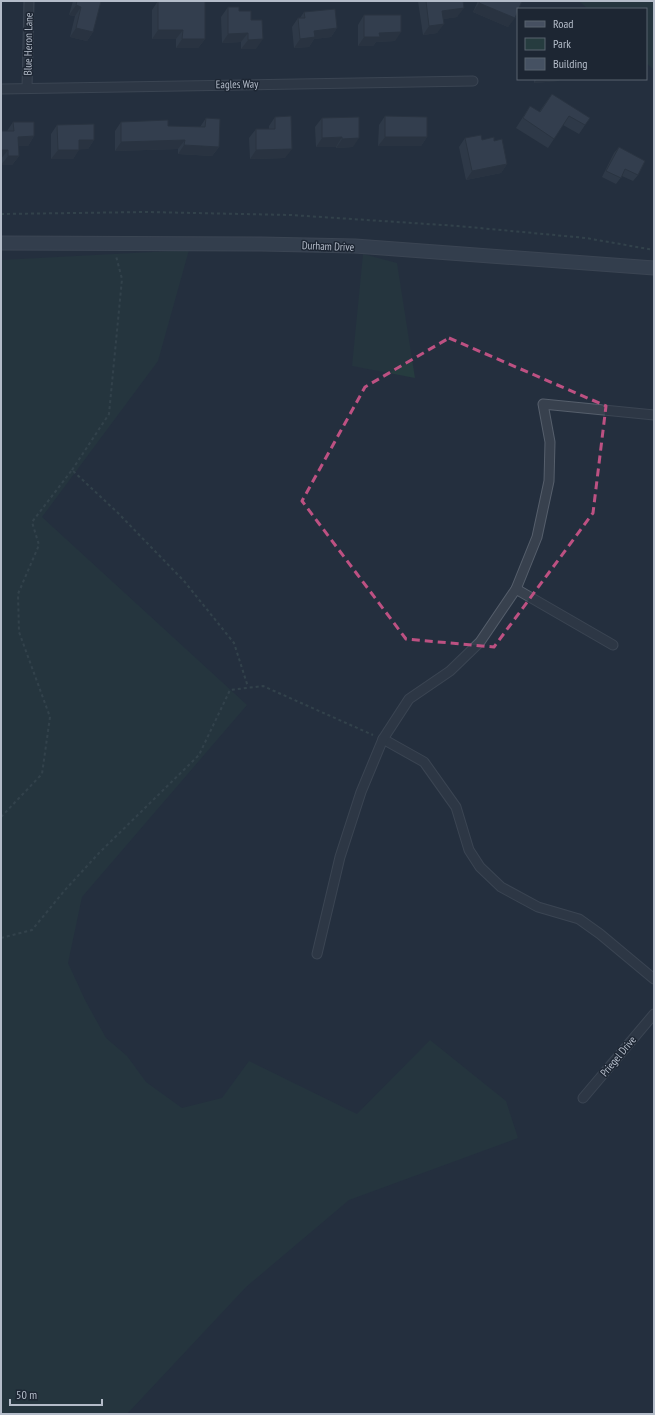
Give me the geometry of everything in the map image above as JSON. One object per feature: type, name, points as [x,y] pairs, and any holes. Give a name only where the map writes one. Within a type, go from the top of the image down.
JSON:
[{"type":"street","name":"Blue Heron Lane","points":[[27,88],[29,1]]},
{"type":"street","name":"Eagles Way","points":[[1,89],[473,81]]},
{"type":"street","name":"Durham Drive","points":[[1,243],[262,244],[355,246],[654,268]]},
{"type":"street","points":[[317,954],[340,857],[361,792],[383,739],[409,699],[450,671],[480,642],[516,589],[537,537],[548,481],[550,442],[543,404],[654,415]]},
{"type":"street","points":[[516,589],[613,645]]},
{"type":"street","points":[[383,739],[424,762],[456,807],[469,850],[480,867],[501,887],[538,907],[579,919],[600,934],[654,979]]},
{"type":"street","name":"Priegel Drive","points":[[583,1098],[654,1014]]},
{"type":"path","points":[[1,214],[145,212],[291,215],[458,226],[586,238],[654,250]]},
{"type":"path","points":[[1,817],[42,774],[50,717],[19,632],[18,594],[40,546],[32,522],[72,470],[109,414],[122,279],[116,258],[118,243]]},
{"type":"path","points":[[72,470],[118,513],[184,582],[234,643],[248,687]]},
{"type":"path","points":[[1,938],[32,930],[99,852],[199,755],[230,690],[263,686],[383,739]]},
{"type":"highlighted area","points":[[449,338],[606,406],[593,513],[494,647],[406,639],[302,501],[365,387]]},
{"type":"green space","points":[[579,1],[654,1],[654,70],[647,64],[647,8],[587,8]]},
{"type":"green space","points":[[189,250],[158,361],[42,517],[247,705],[82,897],[68,963],[85,1000],[106,1038],[127,1056],[146,1082],[182,1108],[222,1098],[249,1061],[357,1114],[430,1040],[506,1101],[518,1138],[349,1200],[246,1287],[127,1414],[1,1414],[1,260]]},
{"type":"green space","points":[[363,254],[397,263],[415,378],[352,366]]},
{"type":"building","points":[[77,1],[101,1],[93,32],[76,28],[81,7],[76,5]]},
{"type":"building","points":[[158,1],[205,1],[205,39],[182,39],[183,30],[158,30]]},
{"type":"building","points":[[426,1],[463,1],[464,8],[442,11],[444,24],[429,26]]},
{"type":"building","points":[[480,1],[522,1],[519,8],[517,8],[515,18],[479,3]]},
{"type":"building","points":[[228,7],[239,7],[239,11],[251,11],[251,20],[262,20],[263,39],[248,40],[248,33],[228,34]]},
{"type":"building","points":[[335,9],[337,28],[314,31],[315,37],[300,39],[298,18],[305,18],[304,12]]},
{"type":"building","points":[[364,15],[401,15],[401,32],[379,33],[380,37],[364,37]]},
{"type":"building","points":[[552,94],[590,118],[585,125],[569,116],[554,139],[523,118],[530,106],[540,112]]},
{"type":"building","points":[[291,116],[292,149],[256,150],[256,129],[275,129],[275,117]]},
{"type":"building","points":[[385,116],[427,117],[427,137],[385,137]]},
{"type":"building","points":[[359,117],[359,138],[322,138],[322,118]]},
{"type":"building","points":[[206,118],[220,119],[219,147],[184,145],[185,140],[121,142],[121,122],[168,120],[168,126],[205,127]]},
{"type":"building","points":[[13,122],[34,122],[34,136],[18,137],[19,156],[8,156],[8,150],[1,150],[1,131],[14,131]]},
{"type":"building","points":[[94,124],[94,140],[79,140],[79,150],[58,150],[57,125]]},
{"type":"building","points":[[481,135],[482,140],[494,137],[494,141],[502,139],[507,164],[472,171],[465,138]]},
{"type":"building","points":[[619,147],[645,161],[638,175],[625,169],[621,178],[606,171]]}]
